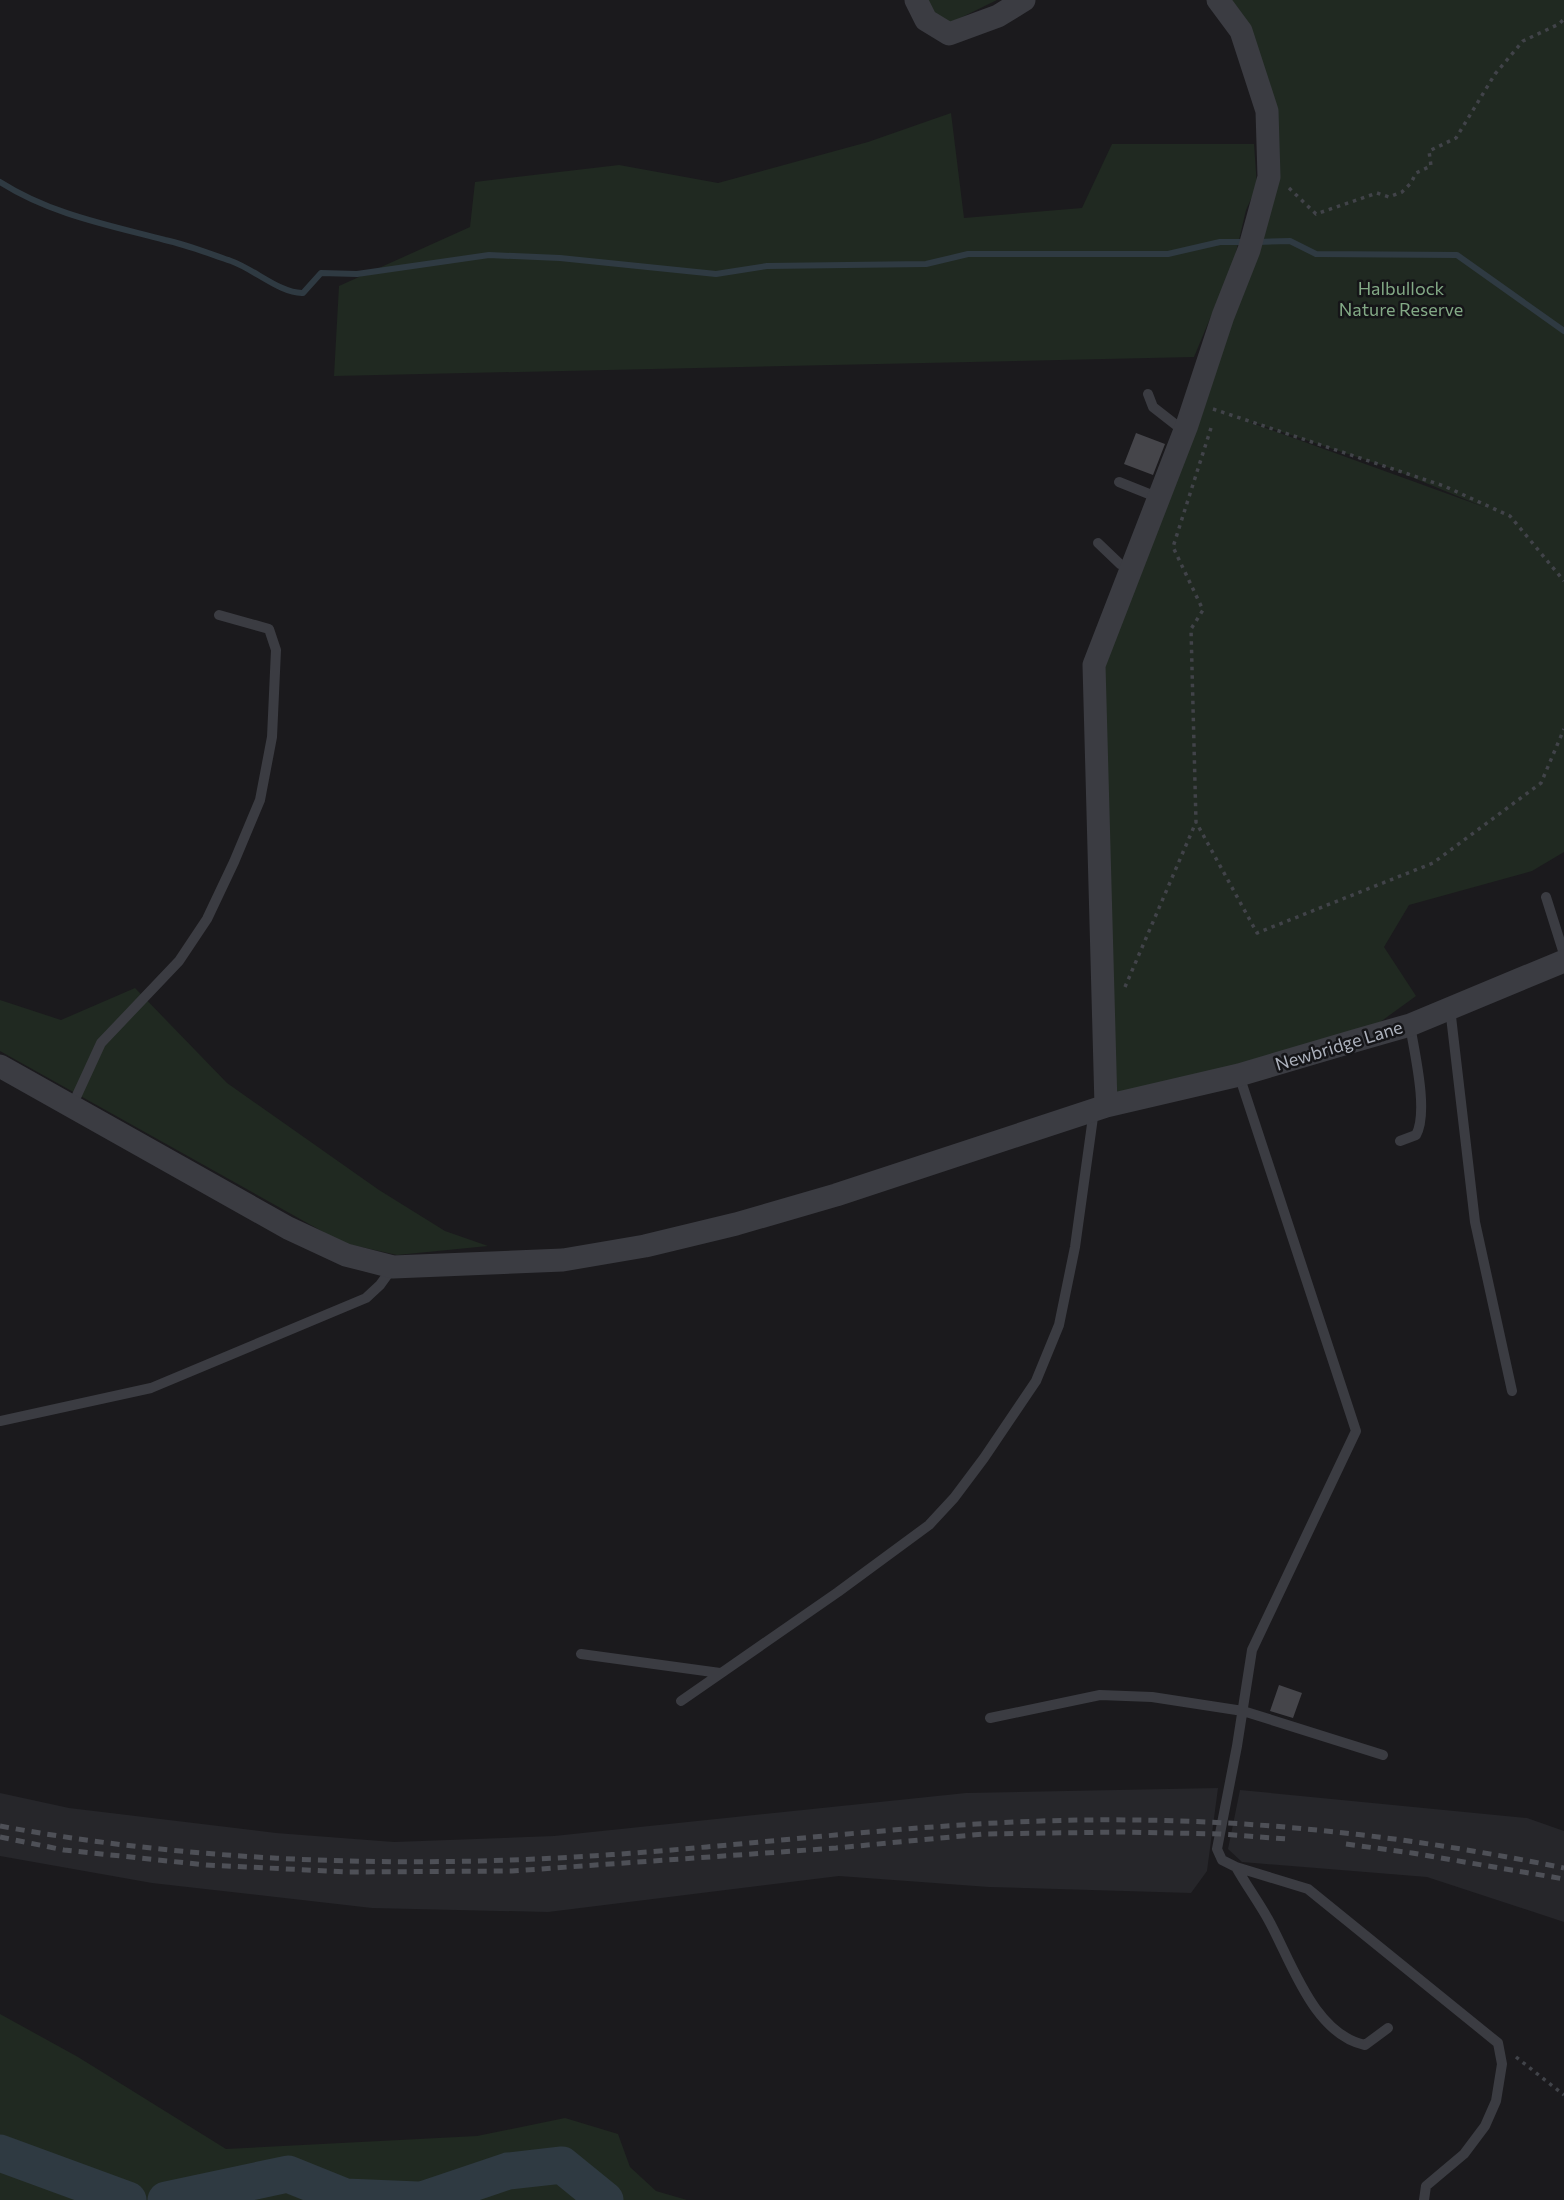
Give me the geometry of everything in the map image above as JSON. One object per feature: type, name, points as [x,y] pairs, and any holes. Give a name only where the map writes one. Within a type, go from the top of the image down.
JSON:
[{"type":"street","points":[[916,0],[926,20],[948,34],[998,16],[1024,0]]},
{"type":"street","points":[[1100,1108],[1094,665],[1185,432],[1223,316],[1249,250],[1266,196],[1269,177],[1267,111],[1241,31],[1218,0]]},
{"type":"street","name":"Newbridge Lane","points":[[0,1066],[288,1228],[346,1255],[393,1267],[563,1260],[645,1246],[736,1224],[836,1195],[1100,1108],[1240,1075],[1410,1025],[1564,961]]},
{"type":"lane","points":[[1147,394],[1153,407],[1185,432]]},
{"type":"lane","points":[[1119,482],[1159,498]]},
{"type":"lane","points":[[1098,543],[1120,564],[1131,568]]},
{"type":"lane","points":[[72,1106],[101,1043],[179,961],[207,919],[260,800],[272,737],[276,650],[269,629],[219,615]]},
{"type":"lane","points":[[1546,897],[1564,954]]},
{"type":"lane","points":[[1450,1008],[1475,1222],[1512,1391]]},
{"type":"lane","points":[[1400,1141],[1416,1135],[1421,1123],[1410,1025]]},
{"type":"lane","points":[[1240,1075],[1356,1431],[1252,1650],[1217,1849],[1222,1860],[1236,1867],[1308,1889],[1498,2043],[1502,2064],[1496,2101],[1485,2126],[1464,2154],[1426,2186],[1424,2200]]},
{"type":"lane","points":[[681,1701],[929,1525],[954,1498],[984,1458],[1036,1381],[1059,1325],[1100,1108]]},
{"type":"lane","points":[[0,1421],[151,1388],[366,1298],[393,1267]]},
{"type":"lane","points":[[581,1654],[720,1673]]},
{"type":"lane","points":[[989,1718],[1100,1695],[1152,1697],[1243,1711],[1383,1755]]},
{"type":"lane","points":[[1236,1867],[1267,1917],[1309,2000],[1325,2021],[1350,2042],[1365,2045],[1388,2028]]},
{"type":"path","points":[[1284,184],[1316,214],[1377,193],[1389,197],[1402,192],[1416,173],[1431,166],[1429,151],[1456,138],[1495,74],[1523,41],[1564,19]]},
{"type":"path","points":[[1195,403],[1444,486],[1510,516],[1564,581]]},
{"type":"path","points":[[1120,999],[1196,822],[1191,629],[1203,610],[1173,547],[1212,423]]},
{"type":"path","points":[[1196,822],[1257,933],[1433,863],[1541,783],[1564,729]]},
{"type":"path","points":[[1498,2043],[1564,2095]]},
{"type":"shaded area","points":[[1218,1788],[1207,1871],[1191,1893],[989,1887],[839,1876],[548,1912],[372,1908],[152,1883],[0,1856],[0,1793],[69,1808],[276,1833],[394,1842],[554,1836],[966,1793]]},
{"type":"shaded area","points":[[1240,1790],[1527,1818],[1564,1831],[1564,1922],[1427,1877],[1242,1862],[1228,1849]]},
{"type":"green space","points":[[928,0],[997,0],[950,23],[934,13]]},
{"type":"green space","name":"Halbullock Nature Reserve","points":[[1218,0],[1564,0],[1564,852],[1532,871],[1409,905],[1384,947],[1416,996],[1354,1041],[1106,1106],[1094,665],[1269,177],[1257,79]],"holes":[[[1252,422],[1387,467],[1484,507]]]},
{"type":"green space","points":[[951,113],[964,218],[1082,208],[1112,144],[1254,144],[1257,186],[1246,210],[1234,261],[1194,357],[334,376],[339,286],[470,227],[475,182],[619,165],[718,183],[868,142]]},
{"type":"green space","points":[[135,988],[227,1083],[379,1190],[445,1231],[488,1246],[397,1255],[343,1243],[0,1051],[0,1000],[61,1020]]},
{"type":"green space","points":[[0,2014],[78,2057],[226,2149],[477,2136],[565,2118],[618,2134],[630,2167],[656,2191],[687,2200],[0,2200]]},
{"type":"building","points":[[1136,433],[1165,444],[1153,475],[1124,464]]},
{"type":"building","points":[[1279,1685],[1302,1693],[1293,1718],[1270,1711]]},
{"type":"waterway","points":[[0,182],[59,210],[199,250],[240,265],[286,290],[303,293],[321,273],[357,274],[489,255],[560,258],[716,274],[767,266],[926,264],[968,254],[1168,254],[1220,242],[1246,242]]},
{"type":"waterway","points":[[1257,242],[1290,241],[1316,254],[1457,255],[1564,331]]},
{"type":"waterway","points":[[0,2153],[128,2200]]},
{"type":"waterway","points":[[422,2200],[508,2171],[562,2165],[605,2200]]},
{"type":"waterway","points":[[166,2200],[288,2174],[345,2197],[418,2200]]},
{"type":"railway","points":[[0,1826],[63,1837],[190,1852],[319,1860],[447,1862],[589,1856],[977,1824],[1187,1821],[1295,1828],[1404,1840],[1564,1868]]},
{"type":"railway","points":[[0,1837],[64,1850],[206,1865],[349,1872],[512,1871],[836,1848],[983,1834],[1122,1832],[1220,1834],[1287,1839]]},
{"type":"railway","points":[[1346,1844],[1564,1879]]}]
